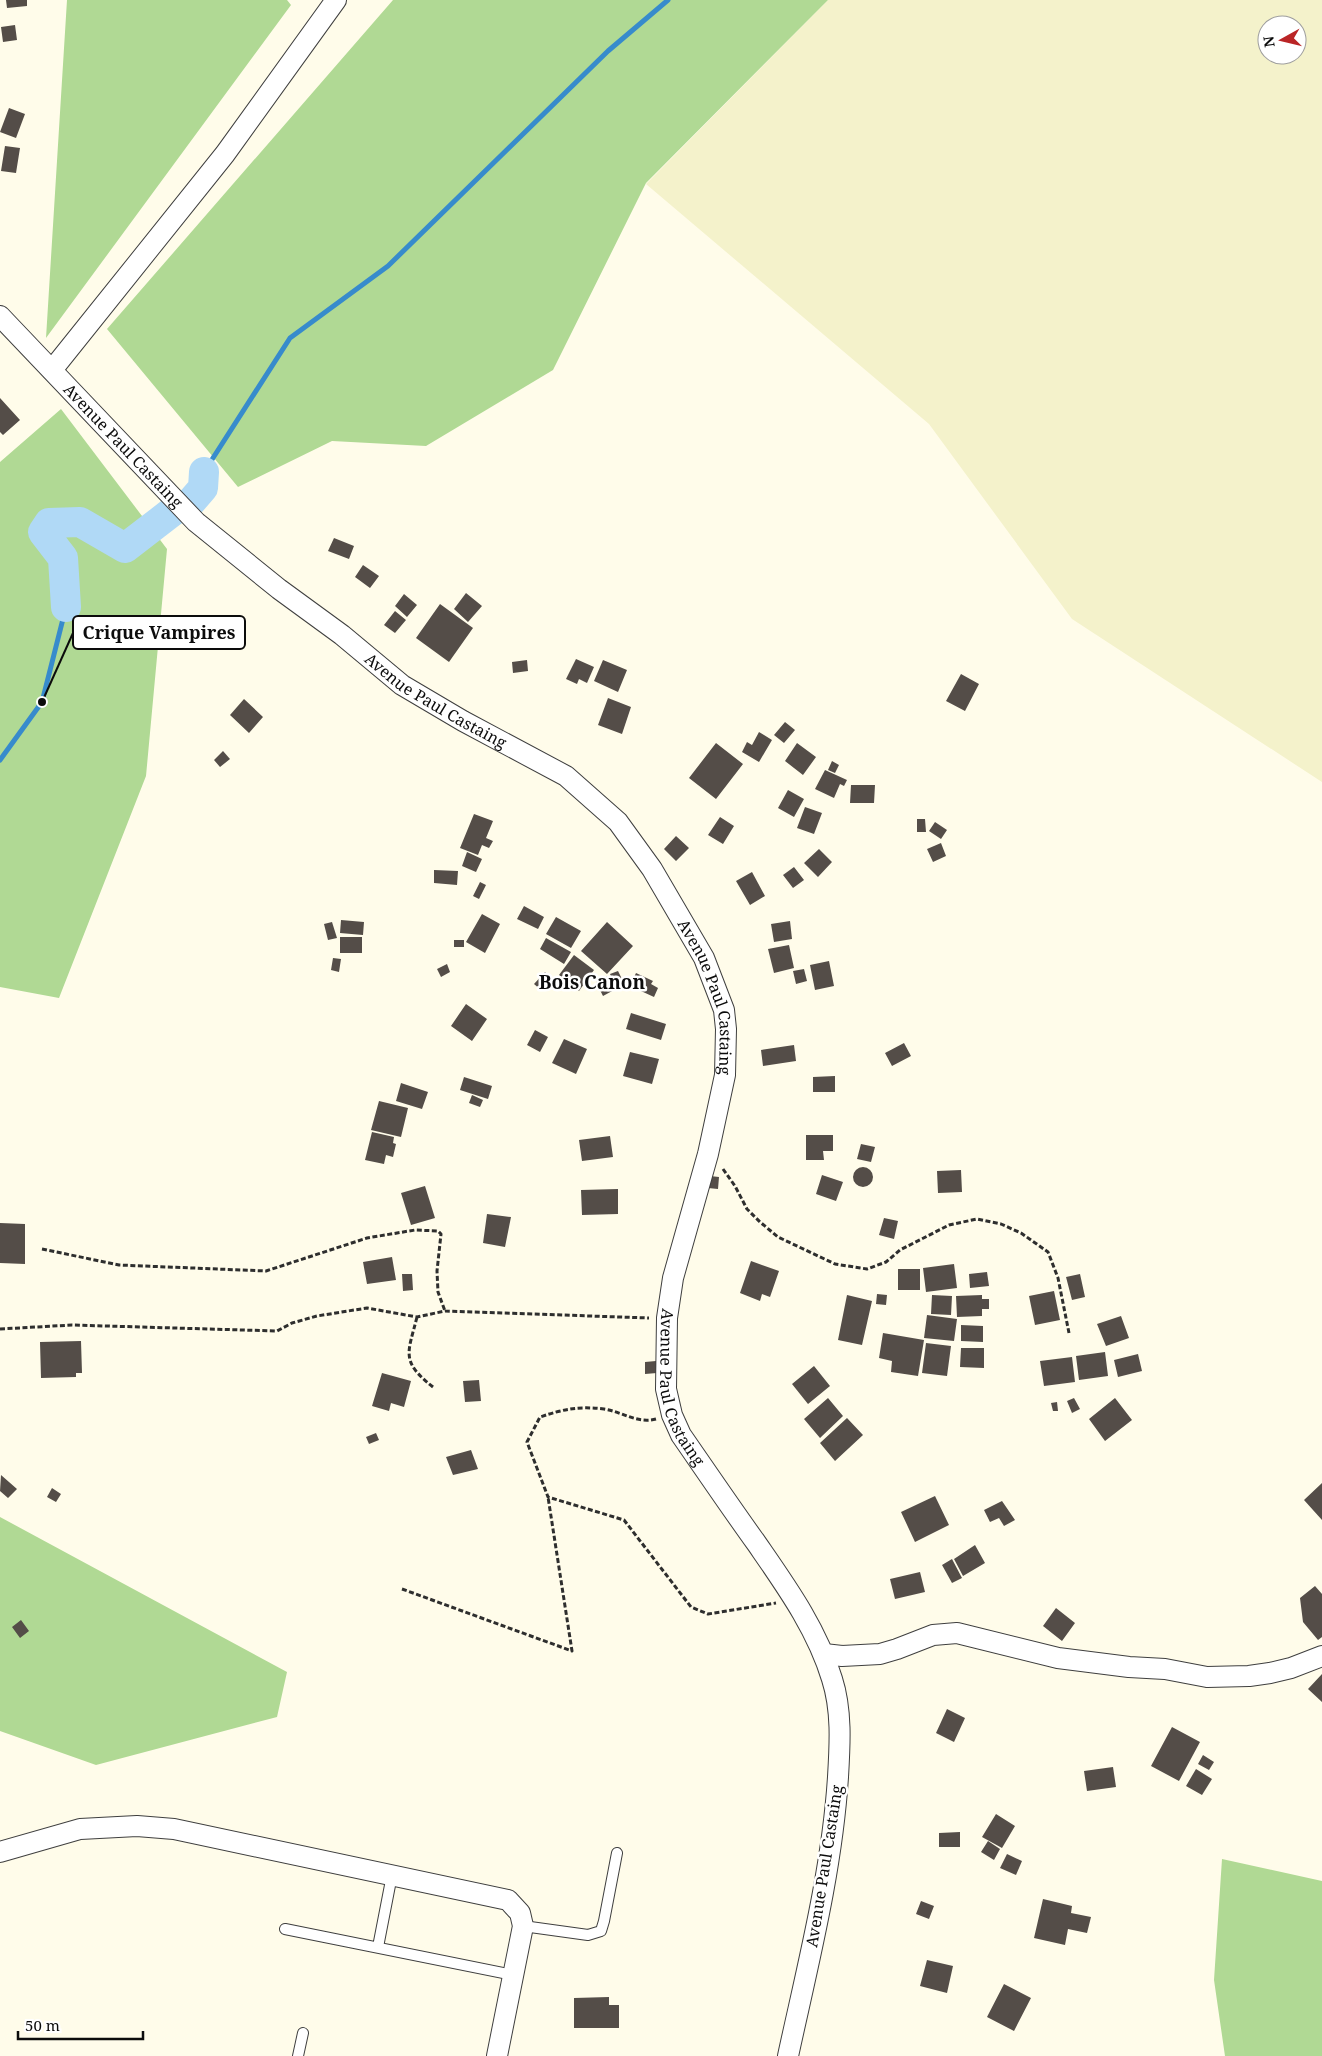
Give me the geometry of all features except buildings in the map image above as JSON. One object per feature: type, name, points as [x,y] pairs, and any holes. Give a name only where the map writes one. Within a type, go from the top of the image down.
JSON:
[{"type":"street","points":[[52,370],[225,154],[329,3]]},
{"type":"street","name":"Avenue Paul Castaing","points":[[0,316],[196,522],[279,590],[342,635],[402,685],[463,721],[566,776],[618,822],[652,869],[704,958],[724,1010],[726,1029],[725,1075],[708,1154],[673,1278],[667,1318],[666,1389],[672,1415],[681,1435],[794,1600],[824,1654],[833,1680],[839,1712],[840,1758],[834,1825],[788,2056]]},
{"type":"street","points":[[824,1654],[861,1656],[880,1654],[933,1635],[957,1633],[970,1634],[1058,1658],[1120,1666],[1165,1669],[1207,1677],[1249,1676],[1270,1673],[1291,1668],[1322,1656]]},
{"type":"street","points":[[0,1852],[80,1829],[137,1826],[174,1829],[508,1900],[520,1913],[523,1926],[497,2056]]},
{"type":"lane","points":[[523,1926],[588,1936],[601,1931],[617,1853]]},
{"type":"lane","points":[[378,1947],[392,1875]]},
{"type":"lane","points":[[285,1929],[513,1974]]},
{"type":"lane","points":[[298,2056],[303,2033]]},
{"type":"path","points":[[708,1154],[722,1168],[735,1186],[746,1209],[760,1222],[778,1237],[835,1264],[868,1269],[886,1262],[900,1250],[949,1226],[977,1219],[1001,1224],[1021,1233],[1048,1252],[1058,1278],[1069,1333]]},
{"type":"path","points":[[42,1249],[119,1265],[266,1272],[366,1238],[415,1230],[438,1231],[441,1234],[436,1271],[438,1292],[445,1310]]},
{"type":"path","points":[[0,1329],[72,1325],[277,1330],[292,1323],[317,1316],[367,1308],[417,1317],[445,1310],[667,1318]]},
{"type":"path","points":[[417,1317],[407,1354],[416,1374],[433,1386]]},
{"type":"path","points":[[402,1589],[572,1651],[548,1497],[528,1442],[540,1418],[568,1408],[605,1410],[646,1422],[672,1415]]},
{"type":"path","points":[[548,1497],[624,1520],[691,1606],[708,1614],[794,1600]]},
{"type":"shaded area","points":[[828,0],[1322,0],[1322,782],[1072,619],[929,424],[646,184]]},
{"type":"green space","points":[[67,0],[287,0],[291,5],[46,338]]},
{"type":"green space","points":[[393,0],[828,0],[646,183],[553,370],[426,446],[332,441],[238,487],[107,329]]},
{"type":"green space","points":[[61,409],[167,549],[146,776],[59,998],[0,987],[0,462]]},
{"type":"green space","points":[[0,1517],[287,1672],[277,1717],[96,1765],[0,1731]]},
{"type":"green space","points":[[1222,1859],[1322,1881],[1322,2056],[1225,2056],[1214,1980]]},
{"type":"waterway","points":[[204,472],[290,338],[388,266],[608,51],[668,0]]},
{"type":"waterway","points":[[66,607],[63,558],[43,532],[49,523],[80,522],[125,548],[173,511],[190,503],[203,488],[204,472]]},
{"type":"waterway","points":[[0,760],[42,702],[66,607]]},
{"type":"place","name":"Crique Vampires","points":[[42,702]]},
{"type":"district","name":"Bois Canon","points":[[592,982]]}]
